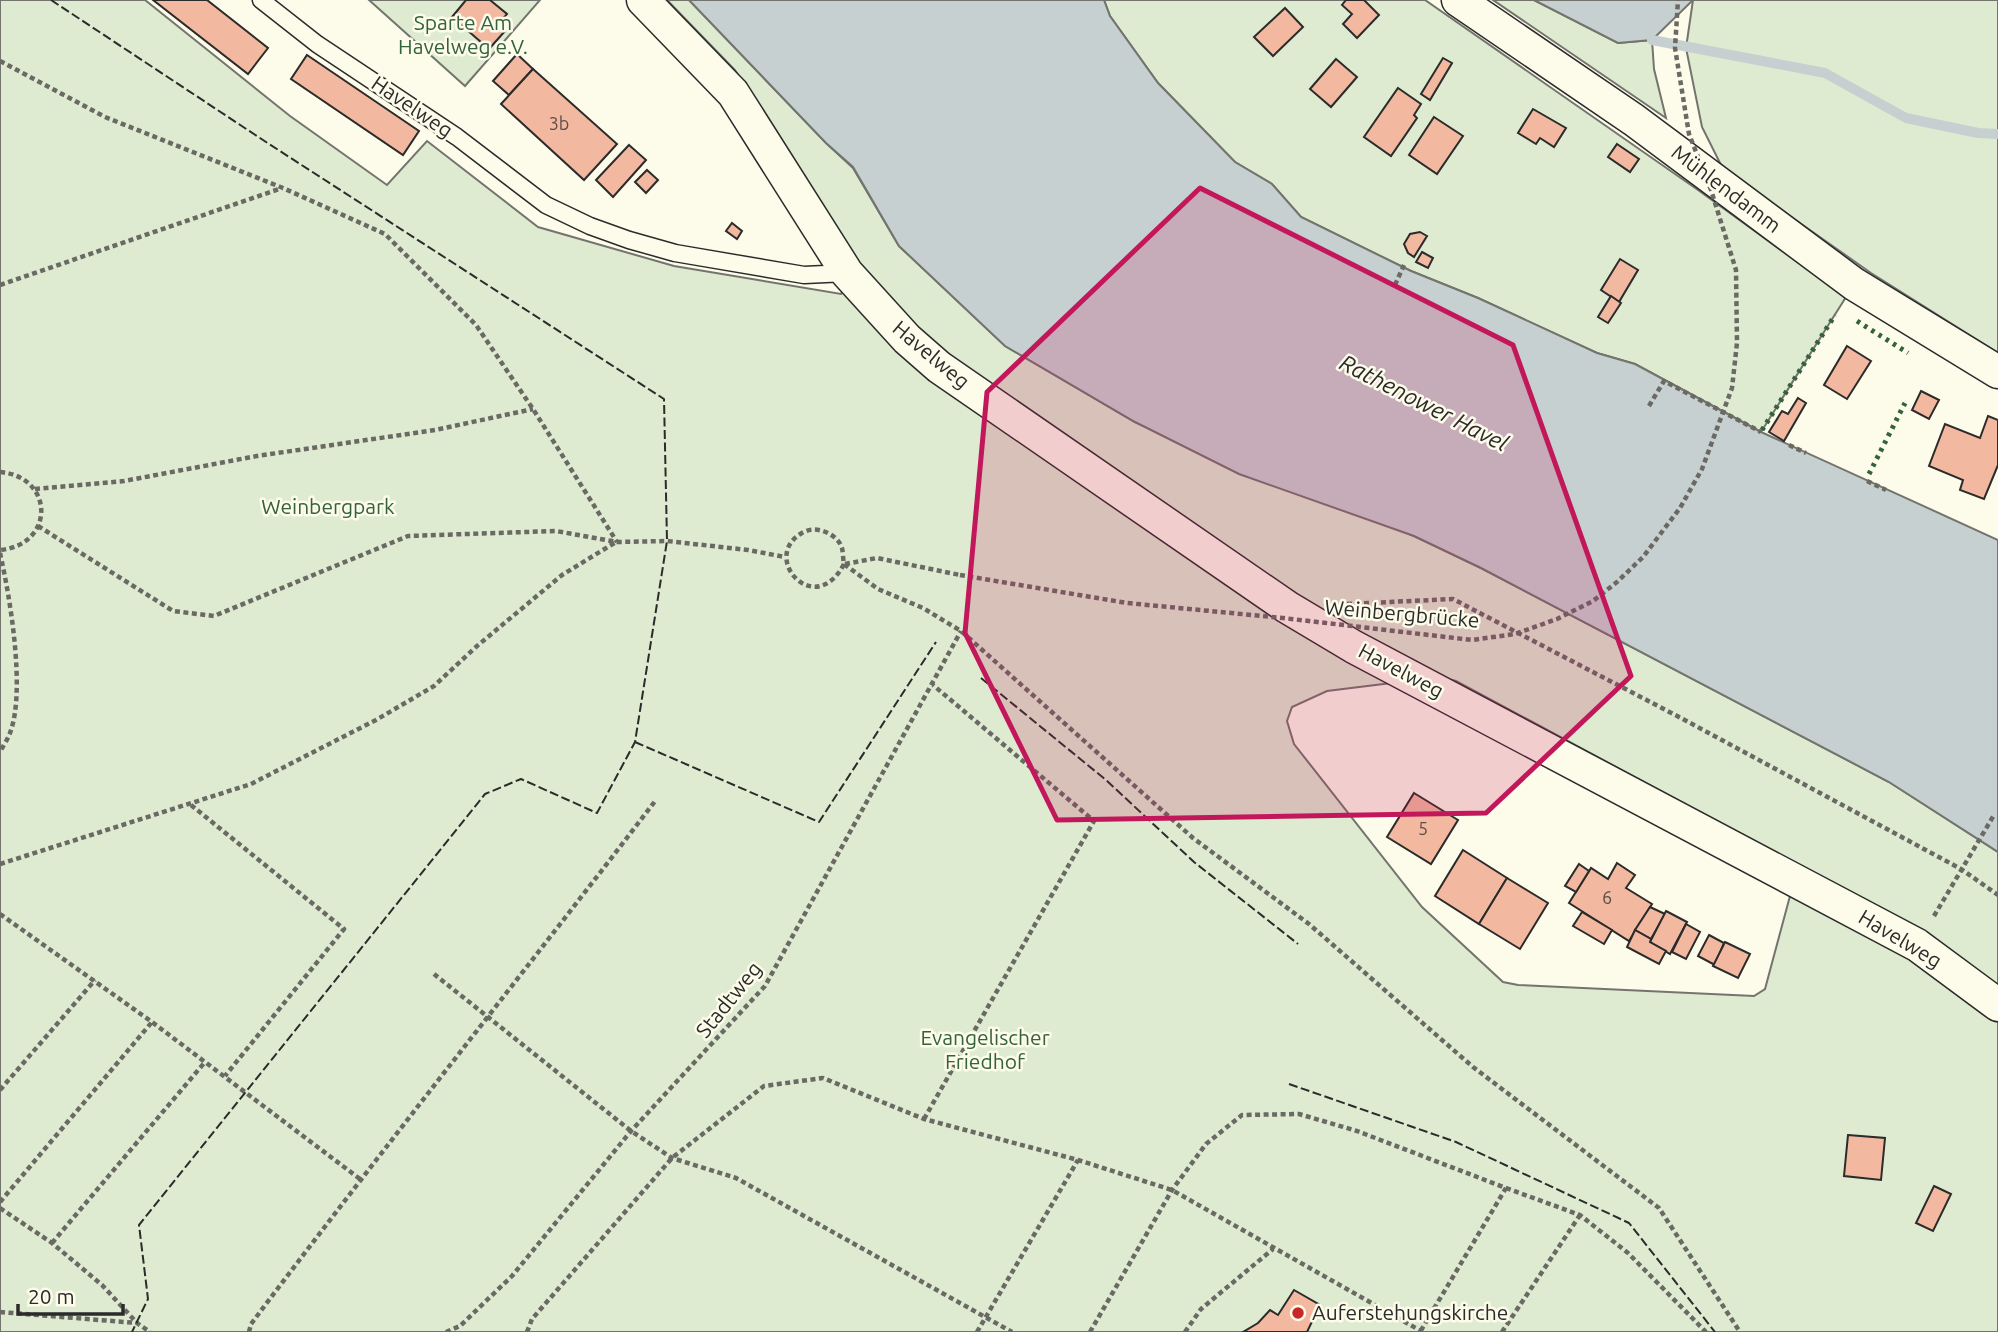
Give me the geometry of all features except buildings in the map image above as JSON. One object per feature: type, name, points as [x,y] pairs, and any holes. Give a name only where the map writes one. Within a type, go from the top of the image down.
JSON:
[{"type":"street","name":"Havelweg","points":[[643,0],[733,93],[848,272],[907,339],[939,367],[1287,607],[1354,647],[1917,945],[1998,1005]]},
{"type":"street","name":"Mühlendamm","points":[[1458,0],[1634,120],[1854,284],[1998,372]]},
{"type":"lane","name":"Havelweg","points":[[261,0],[317,44],[457,137],[546,205],[590,226],[675,253],[804,275],[848,272]]},
{"type":"path","name":"Weinbergbrücke","points":[[844,564],[877,558],[1127,603],[1472,640],[1515,634],[1557,619],[1593,601],[1643,557],[1680,508],[1702,469],[1732,388],[1737,343],[1736,270],[1711,190],[1689,134],[1675,48],[1678,0]]},
{"type":"path","points":[[0,61],[105,117],[283,188],[385,234],[476,325],[617,542]]},
{"type":"path","points":[[0,285],[283,188]]},
{"type":"path","points":[[1395,285],[1404,265]]},
{"type":"path","points":[[1649,405],[1664,381],[1761,432]]},
{"type":"path","points":[[35,489],[124,481],[257,456],[435,430],[533,409]]},
{"type":"path","points":[[1789,445],[1805,453]]},
{"type":"path","points":[[0,472],[13,473],[35,489],[41,514],[32,537],[23,545],[0,552],[11,603],[16,698],[11,732],[0,752]]},
{"type":"path","points":[[1867,481],[1886,489]]},
{"type":"path","points":[[38,526],[173,611],[214,616],[408,536],[556,531],[617,542],[667,541],[786,557]]},
{"type":"path","points":[[809,529],[828,531],[841,545],[844,564],[837,577],[826,585],[811,587],[799,582],[789,571],[786,557],[793,539],[809,529]]},
{"type":"path","points":[[0,864],[251,784],[376,720],[434,686],[562,575],[617,542]]},
{"type":"path","points":[[844,564],[878,589],[923,608],[961,631],[1193,838],[1309,924],[1473,1067],[1659,1208],[1740,1332]]},
{"type":"path","points":[[1342,604],[1453,599],[1693,724],[1961,869],[1998,895]]},
{"type":"path","name":"Stadtweg","points":[[446,1332],[460,1326],[512,1276],[631,1131],[765,986],[961,631]]},
{"type":"path","points":[[924,1119],[1094,821],[933,685]]},
{"type":"path","points":[[249,1332],[251,1324],[360,1179],[656,800]]},
{"type":"path","points":[[190,805],[344,929],[225,1076]]},
{"type":"path","points":[[1917,945],[1994,815]]},
{"type":"path","points":[[1,916],[95,980],[360,1179]]},
{"type":"path","points":[[435,974],[631,1131],[673,1158],[736,1178],[1012,1332]]},
{"type":"path","points":[[0,1090],[95,980]]},
{"type":"path","points":[[0,1202],[152,1022]]},
{"type":"path","points":[[52,1243],[205,1062]]},
{"type":"path","points":[[527,1332],[531,1319],[673,1158],[764,1086],[823,1078],[924,1119],[1078,1160],[1172,1190],[1421,1332],[1506,1188]]},
{"type":"path","points":[[1090,1332],[1172,1190],[1206,1144],[1242,1115],[1299,1114],[1357,1131],[1580,1215],[1628,1253],[1706,1332]]},
{"type":"path","points":[[977,1332],[1078,1160]]},
{"type":"path","points":[[0,1208],[52,1243],[102,1285],[137,1323],[150,1332]]},
{"type":"path","points":[[1502,1332],[1580,1215]]},
{"type":"path","points":[[1185,1332],[1201,1309],[1273,1249]]},
{"type":"path","points":[[0,1312],[137,1323]]},
{"type":"highlighted area","points":[[1200,188],[1513,345],[1631,676],[1486,813],[1057,820],[965,633],[987,392]]},
{"type":"green space","points":[[0,0],[145,0],[290,116],[387,185],[427,141],[538,227],[674,266],[841,294],[859,266],[735,70],[667,0],[689,0],[853,168],[899,246],[1005,346],[1135,422],[1414,536],[1481,568],[1889,782],[1998,852],[1998,1332],[0,1332]],"holes":[[[1440,677],[1456,681],[1795,863],[1797,870],[1765,989],[1754,996],[1518,985],[1503,982],[1422,907],[1294,744],[1287,721],[1292,707],[1327,691]]]},
{"type":"green space","name":"Sparte Am Havelweg e.V.","points":[[369,0],[540,0],[465,86]]},
{"type":"green space","points":[[1104,0],[1425,0],[1698,190],[1846,297],[1761,432],[1635,364],[1597,353],[1478,298],[1411,271],[1301,217],[1272,184],[1235,162],[1158,83],[1110,16]]},
{"type":"green space","points":[[1493,0],[1534,0],[1618,43],[1652,40],[1654,69],[1666,118]]},
{"type":"green space","points":[[1693,0],[1998,0],[1998,353],[1871,273],[1723,169],[1702,127],[1686,48]]},
{"type":"water","name":"Rathenower Havel","points":[[689,0],[1104,0],[1110,16],[1158,83],[1235,162],[1272,184],[1301,217],[1411,271],[1478,298],[1597,353],[1635,364],[1761,432],[1998,540],[1998,852],[1889,782],[1481,568],[1414,536],[1239,474],[1135,422],[1005,346],[899,246],[853,167],[826,143]]},
{"type":"water","points":[[1534,0],[1693,0],[1652,40],[1618,43]]},
{"type":"waterway","points":[[1652,40],[1825,73],[1906,118],[1978,133],[1998,134]]},
{"type":"hedge","points":[[1762,430],[1835,315]]},
{"type":"hedge","points":[[1857,321],[1908,353]]},
{"type":"hedge","points":[[1869,474],[1905,403]]},
{"type":"fence","points":[[51,0],[664,399],[667,541],[635,742],[597,813],[521,779],[485,794],[139,1225],[148,1299],[132,1332]]},
{"type":"fence","points":[[635,742],[819,822],[936,642]]},
{"type":"fence","points":[[981,678],[1106,780],[1194,862],[1298,944]]},
{"type":"fence","points":[[1289,1084],[1456,1142],[1629,1223],[1715,1332]]},
{"type":"place","name":"Auferstehungskirche","points":[[1298,1313]]},
{"type":"park label","name":"Weinbergpark","points":[[328,507]]},
{"type":"park label","name":"Evangelischer Friedhof","points":[[985,1050]]}]
